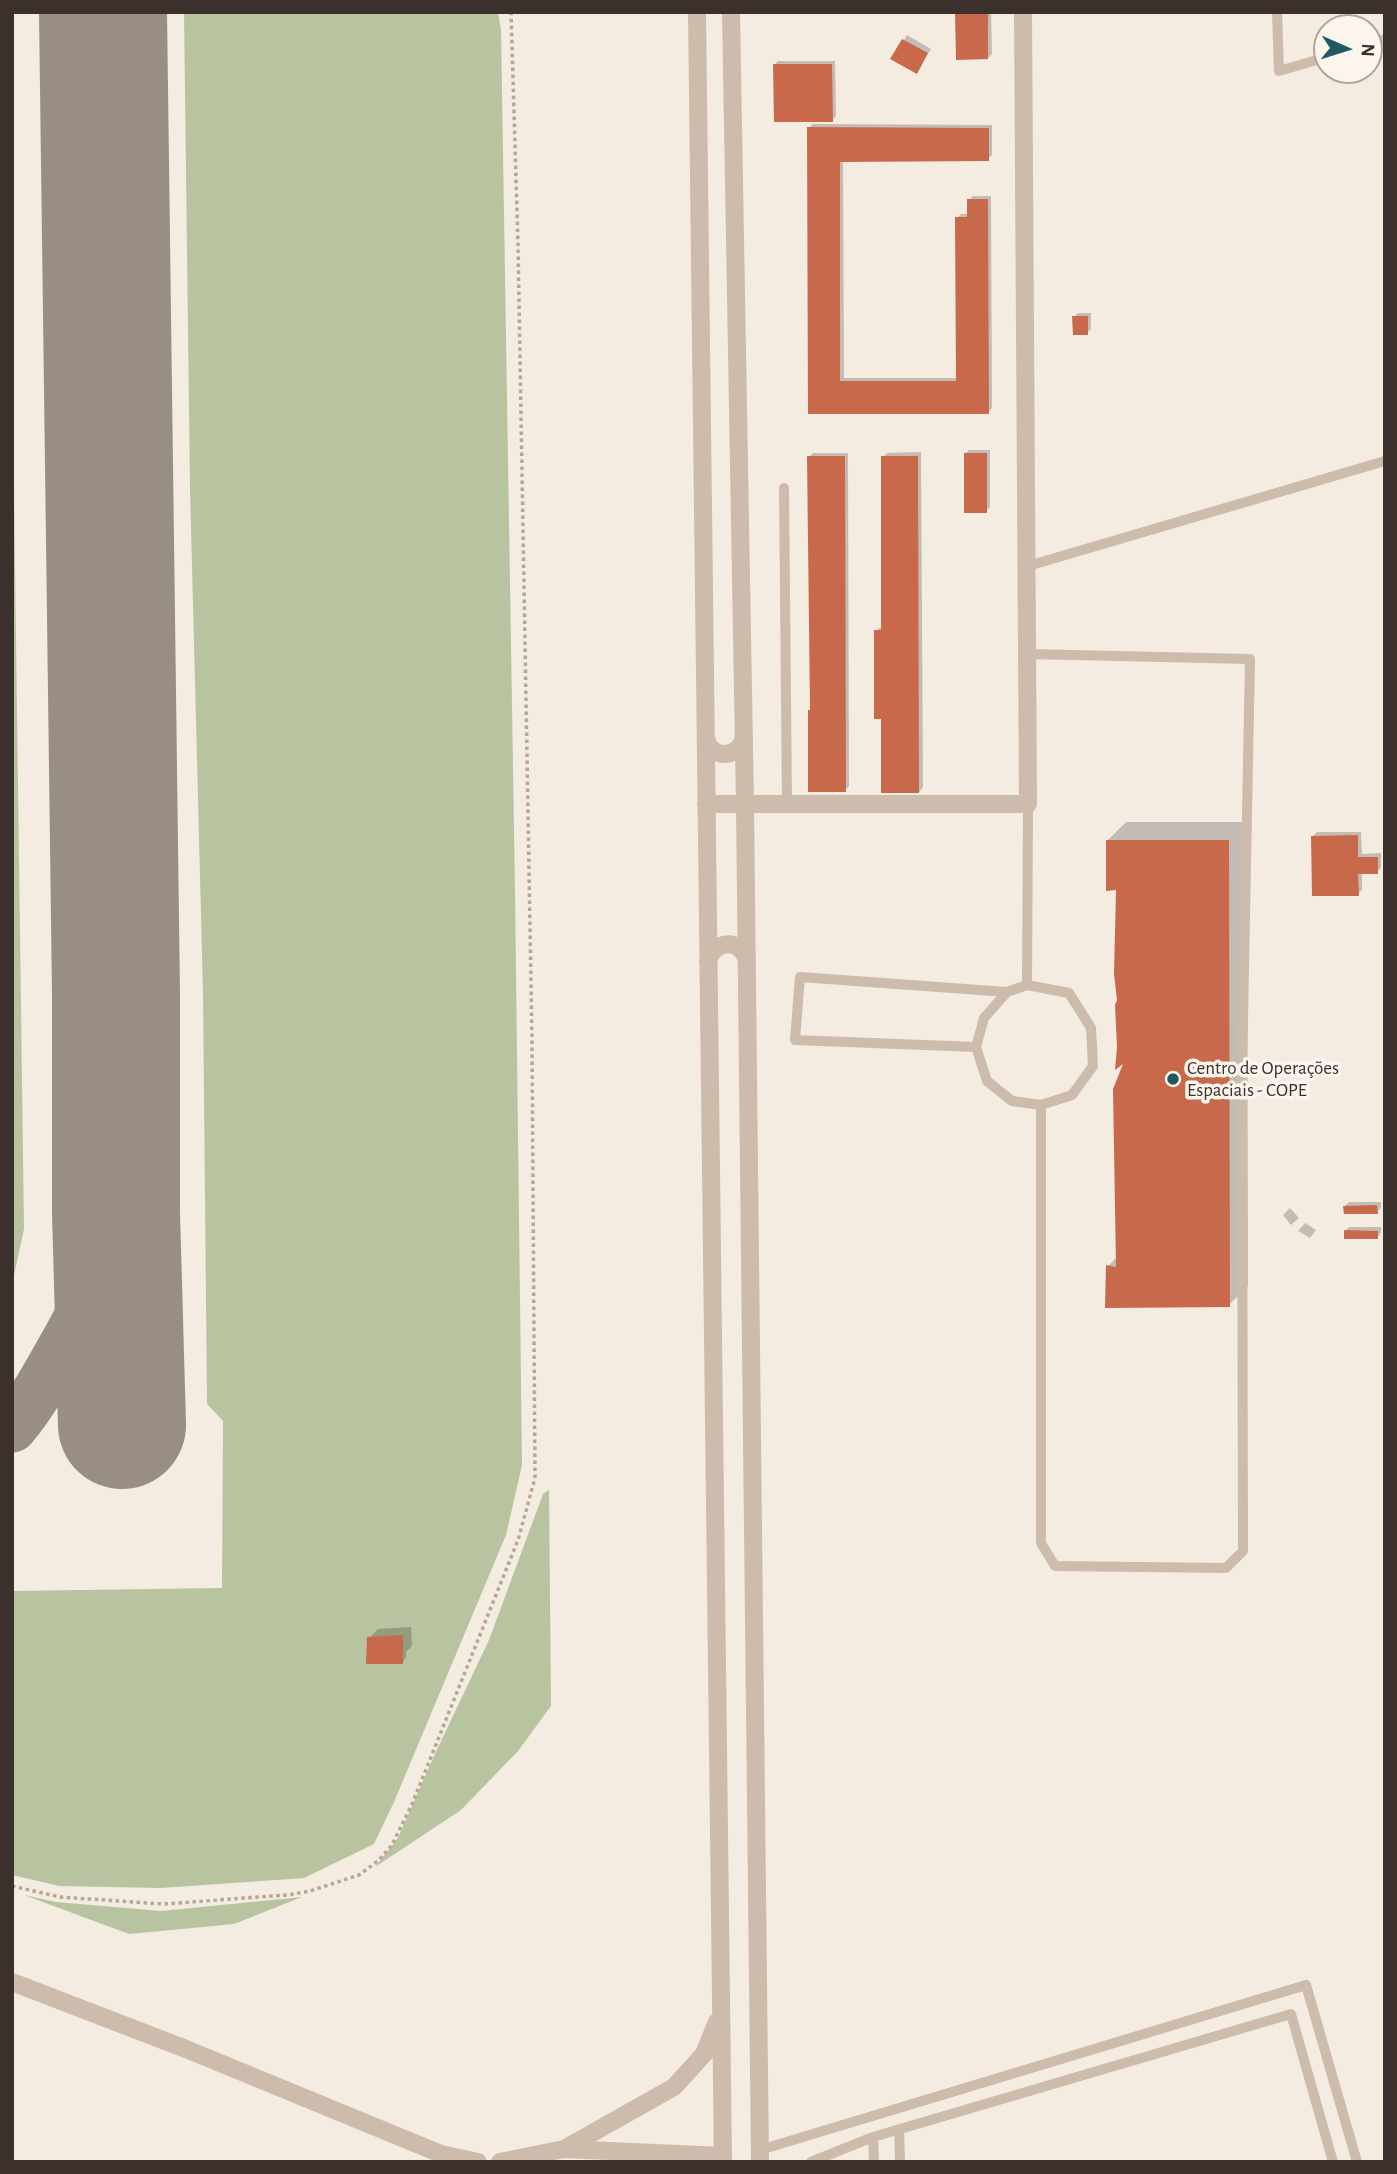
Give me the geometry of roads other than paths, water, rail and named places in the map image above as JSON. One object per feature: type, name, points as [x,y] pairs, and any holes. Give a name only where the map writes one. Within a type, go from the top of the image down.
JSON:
[{"type":"street","points":[[500,2162],[564,2149],[723,2159],[697,12]]},
{"type":"street","points":[[731,12],[745,804],[760,2156]]},
{"type":"street","points":[[706,804],[1028,804],[1023,12]]},
{"type":"street","points":[[706,738],[711,749],[722,754],[734,752],[744,737]]},
{"type":"street","points":[[708,961],[713,950],[724,944],[736,946],[747,960]]},
{"type":"street","points":[[12,1982],[186,2049],[441,2154],[478,2162]]},
{"type":"street","points":[[564,2149],[674,2087],[704,2054],[720,2015]]},
{"type":"lane","points":[[1277,12],[1279,71],[1313,61]]},
{"type":"lane","points":[[1028,566],[1385,461]]},
{"type":"lane","points":[[784,488],[787,804]]},
{"type":"lane","points":[[1028,654],[1250,659],[1242,1071],[1243,1551],[1226,1568],[1055,1566],[1041,1543],[1041,1105]]},
{"type":"lane","points":[[1027,985],[1028,804]]},
{"type":"lane","points":[[976,1046],[795,1040],[800,977],[1007,992],[1027,985],[1069,993],[1091,1028],[1093,1066],[1072,1095],[1041,1105],[1012,1101],[987,1081],[976,1046],[984,1018],[1007,992]]},
{"type":"lane","points":[[760,2156],[1306,1985],[1357,2162]]},
{"type":"lane","points":[[811,2162],[873,2137],[1291,2014],[1333,2162]]},
{"type":"lane","points":[[899,2129],[900,2162]]},
{"type":"lane","points":[[873,2137],[874,2162]]},
{"type":"place","name":"Centro de Operações Espaciais - COPE","points":[[1173,1079]]}]
